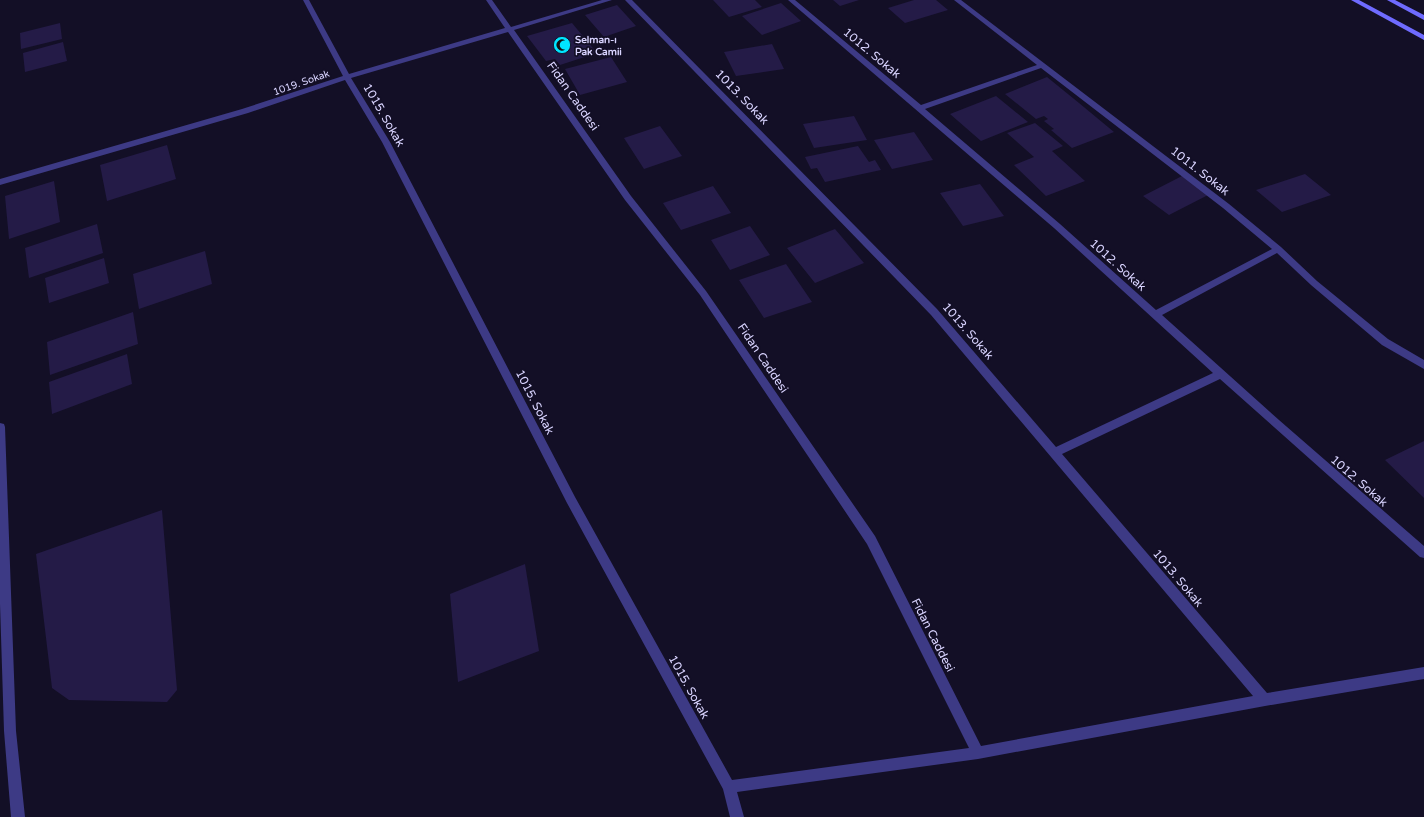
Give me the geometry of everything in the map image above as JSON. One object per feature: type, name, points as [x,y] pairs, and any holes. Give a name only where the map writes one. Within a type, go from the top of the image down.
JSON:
[{"type":"street","name":"1015. Sokak","points":[[306,0],[347,77],[386,142],[572,500],[729,787],[737,817]]},
{"type":"street","name":"Fidan Caddesi","points":[[489,0],[628,198],[703,293],[871,540],[978,753]]},
{"type":"street","name":"1019. Sokak","points":[[0,182],[245,111],[347,77],[609,0]]},
{"type":"street","name":"1013. Sokak","points":[[628,0],[934,312],[1265,700]]},
{"type":"street","name":"1012. Sokak","points":[[791,0],[920,108],[1057,226],[1221,374],[1424,553]]},
{"type":"street","name":"1011. Sokak","points":[[957,0],[1226,206],[1278,249],[1314,283],[1385,342],[1424,365]]},
{"type":"street","points":[[1354,0],[1424,38]]},
{"type":"street","points":[[1390,0],[1424,18]]},
{"type":"street","points":[[920,108],[1043,65]]},
{"type":"street","points":[[1155,315],[1278,249]]},
{"type":"street","points":[[1054,453],[1221,374]]},
{"type":"street","points":[[0,427],[10,731],[18,817]]},
{"type":"street","points":[[729,787],[978,753],[1265,700],[1424,673]]},
{"type":"building","points":[[713,0],[755,0],[762,7],[729,17]]},
{"type":"building","points":[[833,0],[859,0],[840,6]]},
{"type":"building","points":[[914,0],[936,0],[948,10],[905,23],[888,8]]},
{"type":"building","points":[[781,3],[801,21],[762,35],[742,16]]},
{"type":"building","points":[[617,5],[636,26],[604,37],[585,15]]},
{"type":"building","points":[[60,23],[62,39],[21,49],[20,33]]},
{"type":"building","name":"Selman-ı Pak Camii","points":[[572,23],[597,53],[560,65],[555,59],[546,61],[527,36]]},
{"type":"building","points":[[63,42],[67,61],[25,72],[23,53]]},
{"type":"building","points":[[772,44],[784,69],[736,76],[724,52]]},
{"type":"building","points":[[611,57],[627,82],[580,95],[565,69]]},
{"type":"building","points":[[1047,77],[1114,132],[1072,148],[1051,130],[1054,129],[1044,121],[1048,119],[1044,116],[1036,119],[1005,94]]},
{"type":"building","points":[[996,96],[1028,122],[981,141],[950,114]]},
{"type":"building","points":[[854,116],[867,140],[814,148],[803,124]]},
{"type":"building","points":[[1035,123],[1063,146],[1052,151],[1085,181],[1046,196],[1014,165],[1034,157],[1007,133]]},
{"type":"building","points":[[660,126],[682,156],[644,169],[624,138]]},
{"type":"building","points":[[914,132],[933,160],[892,169],[874,140]]},
{"type":"building","points":[[167,145],[176,179],[107,201],[100,165]]},
{"type":"building","points":[[858,146],[869,162],[875,160],[881,170],[825,182],[817,168],[811,169],[805,157]]},
{"type":"building","points":[[1305,174],[1331,195],[1282,212],[1256,190]]},
{"type":"building","points":[[1182,176],[1208,195],[1169,215],[1143,196]]},
{"type":"building","points":[[54,181],[60,222],[9,239],[5,196]]},
{"type":"building","points":[[980,184],[1004,216],[963,226],[940,193]]},
{"type":"building","points":[[713,186],[731,213],[681,230],[663,203]]},
{"type":"building","points":[[97,224],[103,253],[29,278],[25,248]]},
{"type":"building","points":[[750,226],[770,255],[730,270],[711,240]]},
{"type":"building","points":[[835,229],[864,263],[815,283],[787,248]]},
{"type":"building","points":[[205,251],[212,284],[139,309],[133,274]]},
{"type":"building","points":[[104,258],[109,283],[49,303],[45,278]]},
{"type":"building","points":[[786,264],[812,302],[764,318],[739,280]]},
{"type":"building","points":[[133,312],[138,344],[50,375],[47,342]]},
{"type":"building","points":[[127,354],[132,384],[52,414],[49,382]]},
{"type":"building","points":[[1424,441],[1424,498],[1385,460]]},
{"type":"building","points":[[162,510],[177,690],[167,702],[69,700],[52,688],[36,554]]},
{"type":"building","points":[[525,564],[539,651],[458,682],[450,594]]},
{"type":"place","name":"Selman-ı Pak Camii","points":[[562,45]]}]
